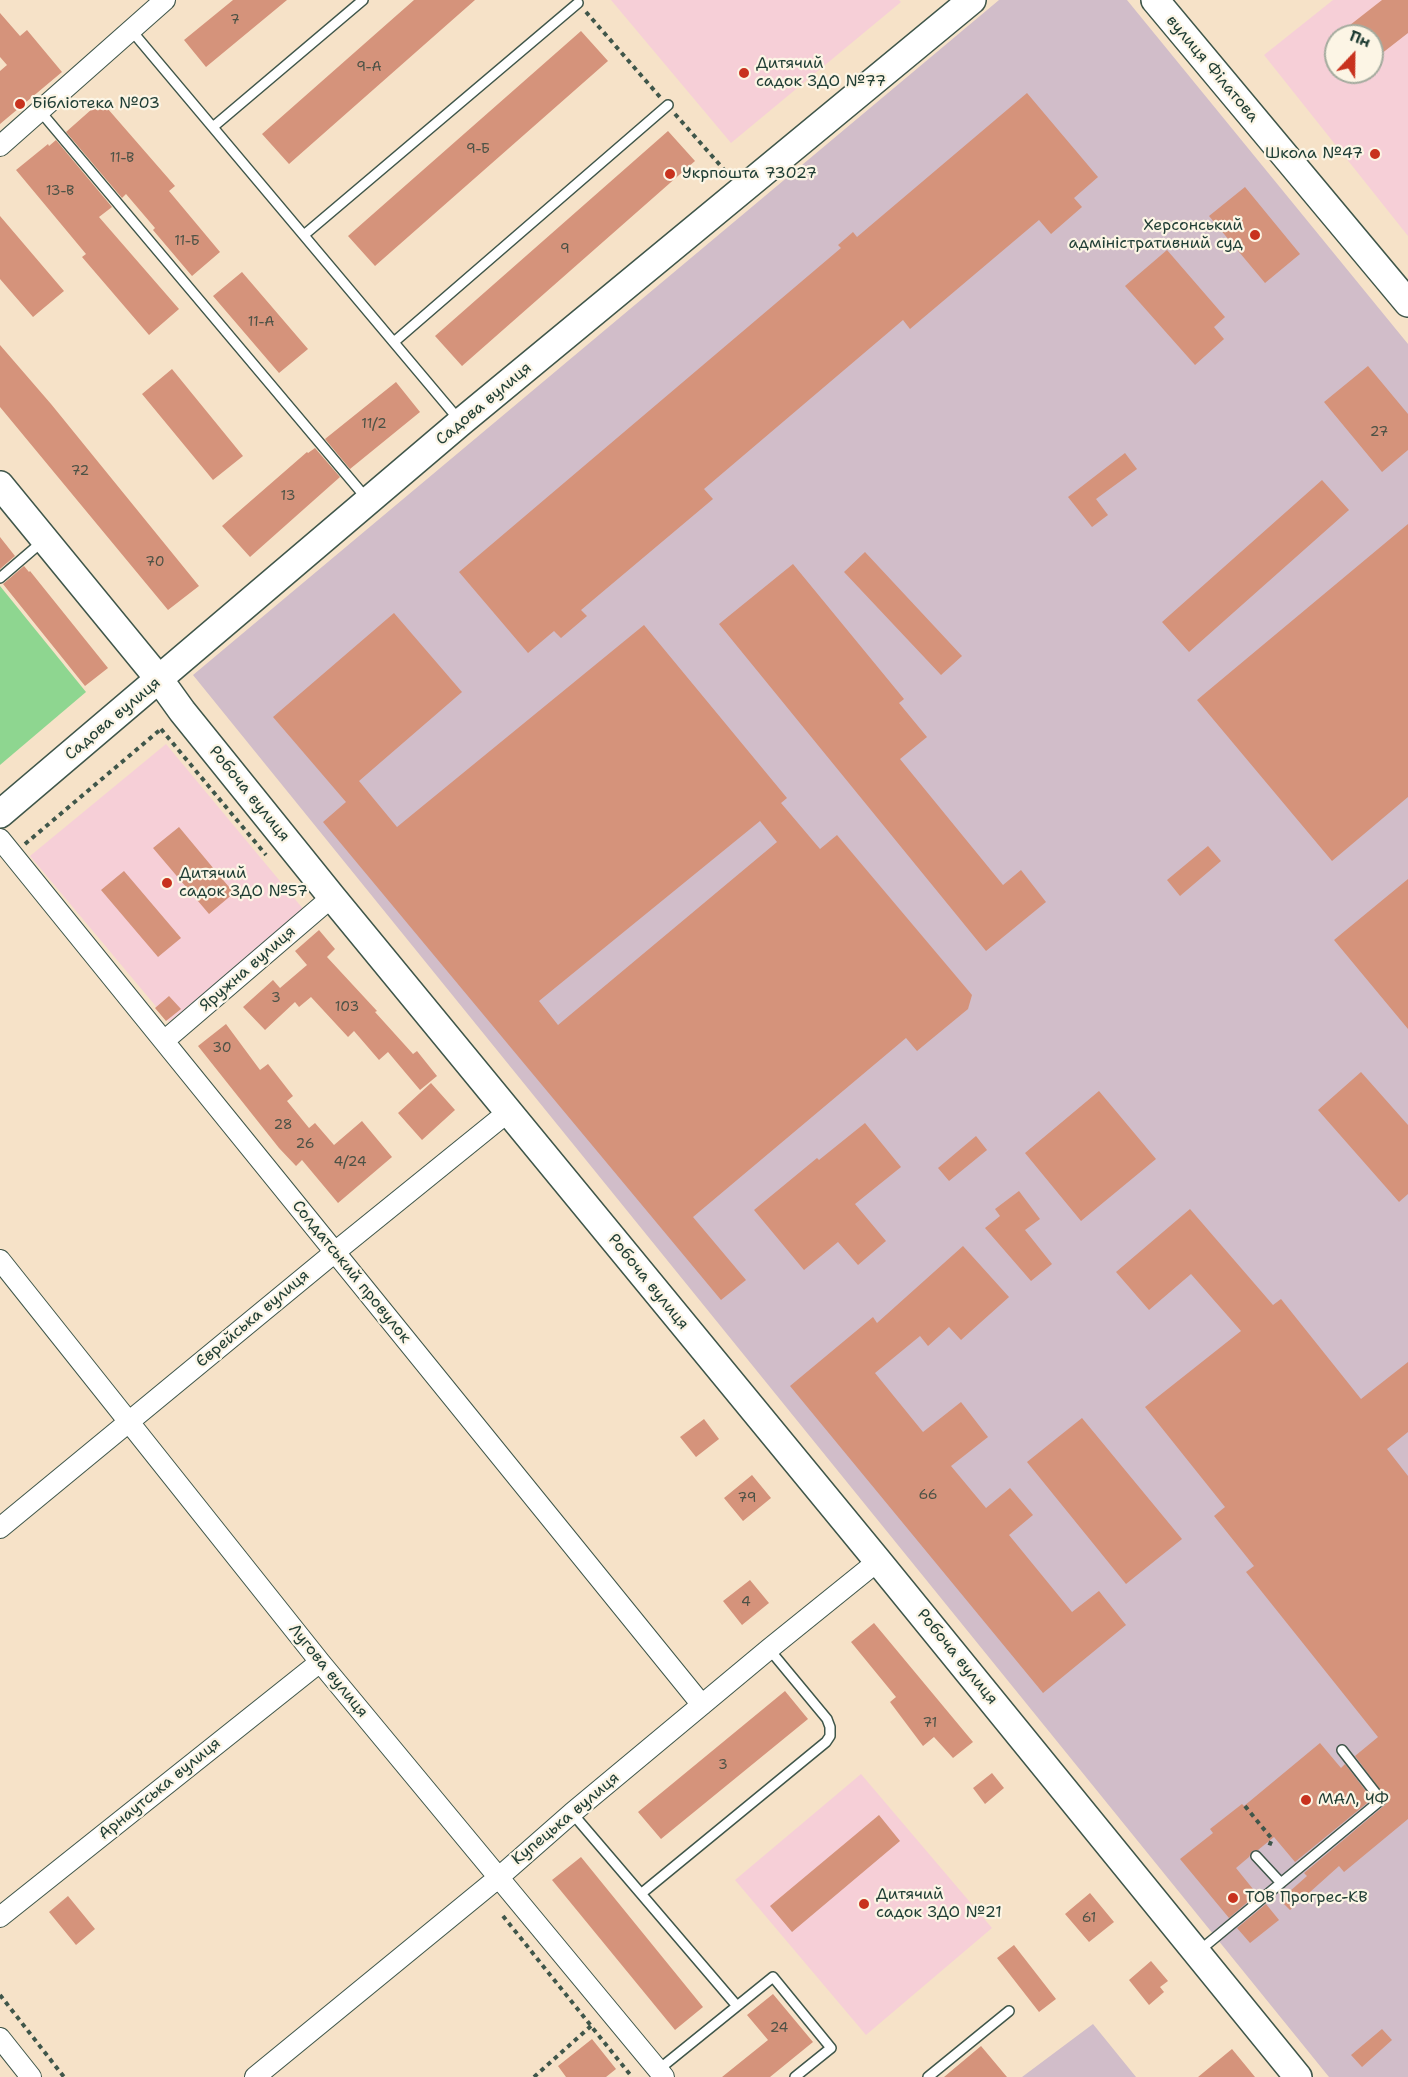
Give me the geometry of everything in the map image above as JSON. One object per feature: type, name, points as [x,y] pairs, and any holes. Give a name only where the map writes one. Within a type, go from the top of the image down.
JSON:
[{"type":"street","points":[[0,146],[165,0]]},
{"type":"street","name":"Садова вулиця","points":[[0,814],[461,422],[972,0]]},
{"type":"street","name":"вулиця Філатова","points":[[1155,0],[1408,303]]},
{"type":"street","name":"Робоча вулиця","points":[[0,485],[159,679],[182,711],[332,897],[1198,1953],[1291,2074]]},
{"type":"street","name":"Солдатський провулок","points":[[0,839],[702,1705]]},
{"type":"street","name":"Яружна вулиця","points":[[164,1041],[332,897]]},
{"type":"street","name":"Єврейська вулиця","points":[[0,1528],[508,1112]]},
{"type":"street","name":"Лугова вулиця","points":[[0,1260],[320,1662],[661,2073]]},
{"type":"street","name":"Купецька вулиця","points":[[255,2077],[878,1561]]},
{"type":"street","name":"Арнаутська вулиця","points":[[0,1917],[320,1662]]},
{"type":"street","points":[[0,2038],[31,2077]]},
{"type":"lane","points":[[213,127],[363,0]]},
{"type":"lane","points":[[304,235],[578,3]]},
{"type":"lane","points":[[131,30],[461,422]]},
{"type":"lane","points":[[394,342],[668,105]]},
{"type":"lane","points":[[40,111],[369,501]]},
{"type":"lane","points":[[0,578],[45,539]]},
{"type":"lane","points":[[642,1893],[826,1742],[830,1736],[827,1719],[769,1649]]},
{"type":"lane","points":[[1198,1953],[1381,1800],[1342,1750]]},
{"type":"lane","points":[[572,1813],[737,2006]]},
{"type":"lane","points":[[1259,1859],[1281,1883]]},
{"type":"lane","points":[[661,2073],[773,1977],[831,2048],[795,2077]]},
{"type":"lane","points":[[928,2077],[1009,2011]]},
{"type":"path","points":[[12,855],[182,711]]},
{"type":"path","points":[[161,729],[268,857]]},
{"type":"path","points":[[1245,1806],[1272,1839],[1259,1859]]},
{"type":"path","points":[[483,1890],[632,2077]]},
{"type":"path","points":[[0,1995],[64,2077]]},
{"type":"path","points":[[534,2077],[608,2011]]},
{"type":"shaded area","name":"Дитячий садок ЗДО №77","points":[[611,0],[899,0],[901,2],[731,143]]},
{"type":"shaded area","points":[[999,0],[1127,0],[1408,344],[1408,2077],[1329,2077],[193,675]]},
{"type":"shaded area","name":"Школа №47","points":[[1333,0],[1408,0],[1408,236],[1264,55]]},
{"type":"shaded area","name":"Дитячий садок ЗДО №57","points":[[166,744],[304,910],[169,1022],[30,856]]},
{"type":"shaded area","name":"Дитячий садок ЗДО №21","points":[[861,1774],[992,1928],[866,2035],[735,1880]]},
{"type":"shaded area","points":[[1093,2024],[1136,2077],[1022,2077]]},
{"type":"green space","points":[[0,586],[86,692],[0,765]]},
{"type":"building","points":[[233,0],[287,0],[206,67],[184,40]]},
{"type":"building","points":[[414,0],[475,0],[289,164],[262,134]]},
{"type":"building","points":[[1382,0],[1408,0],[1408,33],[1384,52],[1384,24],[1351,24]]},
{"type":"building","points":[[0,13],[20,36],[27,30],[62,72],[0,124],[0,71],[7,65],[0,57]]},
{"type":"building","points":[[581,31],[608,61],[375,266],[348,236]]},
{"type":"building","points":[[1027,93],[1098,177],[1074,198],[1082,207],[1051,234],[1039,220],[910,329],[903,320],[704,489],[713,499],[581,610],[587,616],[561,638],[554,631],[528,653],[459,572],[841,248],[838,245],[853,232],[857,237]]},
{"type":"building","points":[[101,101],[175,186],[169,191],[220,252],[192,276],[126,194],[122,198],[66,132]]},
{"type":"building","points":[[668,131],[695,161],[462,366],[435,336]]},
{"type":"building","points":[[56,140],[112,207],[99,217],[179,309],[149,335],[82,257],[86,254],[16,170]]},
{"type":"building","name":"Херсонський адміністративний суд","points":[[1245,187],[1300,254],[1265,283],[1209,216]]},
{"type":"building","points":[[0,216],[64,291],[33,317],[0,279]]},
{"type":"building","points":[[1167,250],[1225,317],[1214,327],[1224,339],[1195,365],[1125,286]]},
{"type":"building","points":[[242,272],[308,349],[279,373],[213,296]]},
{"type":"building","points":[[0,345],[199,586],[168,610],[0,407]]},
{"type":"building","points":[[1368,366],[1408,414],[1408,450],[1382,472],[1324,402]]},
{"type":"building","points":[[172,369],[243,456],[213,480],[142,394]]},
{"type":"building","points":[[396,382],[420,412],[350,469],[325,439]]},
{"type":"building","points":[[315,448],[340,477],[250,557],[222,526],[307,452]]},
{"type":"building","points":[[1125,453],[1137,469],[1096,499],[1108,515],[1092,527],[1068,497]]},
{"type":"building","points":[[1322,480],[1349,510],[1189,652],[1162,622]]},
{"type":"building","points":[[1408,524],[1408,797],[1332,861],[1197,700]]},
{"type":"building","points":[[0,537],[15,556],[0,569]]},
{"type":"building","points":[[865,552],[962,656],[941,675],[844,572]]},
{"type":"building","points":[[793,564],[904,699],[899,703],[927,737],[900,759],[1003,885],[1021,870],[1046,902],[986,951],[719,624]]},
{"type":"building","points":[[24,566],[108,668],[85,686],[3,584]]},
{"type":"building","points":[[394,613],[462,692],[359,781],[397,827],[644,625],[787,798],[781,803],[820,849],[837,835],[972,995],[968,1009],[917,1051],[906,1038],[693,1217],[746,1280],[721,1300],[323,822],[346,802],[273,717]],"holes":[[[760,821],[777,842],[558,1025],[539,1001]]]},
{"type":"building","points":[[179,827],[234,893],[209,914],[153,848]]},
{"type":"building","points":[[1208,846],[1221,861],[1180,896],[1167,880]]},
{"type":"building","points":[[124,871],[181,938],[158,957],[101,890]]},
{"type":"building","points":[[1408,879],[1408,1029],[1334,940]]},
{"type":"building","points":[[319,930],[335,949],[327,957],[413,1054],[417,1051],[437,1076],[420,1090],[388,1052],[379,1060],[354,1031],[348,1037],[311,997],[299,1007],[295,1002],[265,1030],[243,1007],[273,980],[280,988],[307,965],[295,951]]},
{"type":"building","points":[[169,996],[181,1009],[166,1021],[155,1008]]},
{"type":"building","points":[[226,1024],[260,1070],[268,1064],[293,1096],[287,1101],[309,1128],[315,1123],[334,1145],[362,1121],[392,1157],[338,1203],[302,1160],[296,1166],[279,1148],[198,1046]]},
{"type":"building","points":[[1361,1072],[1408,1125],[1408,1194],[1399,1202],[1318,1110]]},
{"type":"building","points":[[431,1083],[455,1110],[422,1140],[398,1113]]},
{"type":"building","points":[[1099,1091],[1156,1159],[1081,1221],[1025,1153]]},
{"type":"building","points":[[865,1123],[901,1167],[855,1204],[886,1241],[858,1265],[838,1242],[804,1270],[754,1210],[817,1158],[819,1160]]},
{"type":"building","points":[[976,1136],[987,1150],[949,1181],[938,1168]]},
{"type":"building","points":[[1019,1191],[1040,1219],[1025,1230],[1052,1264],[1031,1281],[985,1228],[1000,1216],[995,1209]]},
{"type":"building","points":[[1190,1209],[1273,1305],[1281,1299],[1361,1399],[1408,1362],[1408,1432],[1387,1449],[1408,1476],[1408,1819],[1344,1872],[1339,1866],[1290,1910],[1280,1900],[1307,1876],[1304,1873],[1385,1805],[1388,1800],[1355,1756],[1378,1737],[1246,1572],[1254,1566],[1214,1516],[1225,1507],[1145,1407],[1241,1331],[1191,1274],[1149,1310],[1116,1272]]},
{"type":"building","points":[[963,1246],[1009,1297],[961,1340],[949,1327],[928,1346],[920,1336],[875,1373],[923,1432],[961,1402],[988,1437],[951,1466],[986,1508],[1010,1488],[1033,1515],[1009,1535],[1072,1612],[1099,1591],[1126,1625],[1043,1693],[790,1386],[873,1317],[877,1323]]},
{"type":"building","points":[[1082,1418],[1182,1539],[1126,1584],[1027,1462]]},
{"type":"building","points":[[704,1419],[719,1439],[696,1457],[680,1437]]},
{"type":"building","points":[[752,1475],[771,1498],[743,1521],[724,1498]]},
{"type":"building","points":[[750,1580],[769,1603],[742,1625],[723,1601]]},
{"type":"building","points":[[874,1623],[973,1742],[953,1758],[934,1737],[923,1746],[890,1702],[896,1697],[851,1642]]},
{"type":"building","points":[[785,1691],[808,1719],[661,1839],[638,1812]]},
{"type":"building","points":[[1320,1743],[1341,1768],[1345,1764],[1372,1799],[1295,1862],[1274,1837],[1258,1850],[1252,1851],[1249,1857],[1236,1868],[1257,1894],[1229,1918],[1180,1859],[1213,1833],[1210,1829],[1242,1804],[1244,1806]]},
{"type":"building","points":[[992,1773],[1004,1788],[985,1804],[973,1788]]},
{"type":"building","points":[[879,1815],[900,1841],[792,1932],[770,1906]]},
{"type":"building","points":[[581,1857],[703,2007],[675,2030],[552,1880]]},
{"type":"building","points":[[1090,1893],[1114,1922],[1089,1942],[1065,1914]]},
{"type":"building","points":[[68,1896],[95,1929],[76,1945],[49,1912]]},
{"type":"building","points":[[1266,1904],[1279,1920],[1250,1943],[1237,1928]]},
{"type":"building","points":[[1014,1945],[1056,1999],[1039,2012],[997,1958]]},
{"type":"building","points":[[1151,1961],[1168,1981],[1160,1987],[1164,1992],[1149,2005],[1129,1980]]},
{"type":"building","points":[[773,1994],[813,2042],[770,2077],[722,2077],[768,2040],[747,2015]]},
{"type":"building","points":[[1382,2029],[1392,2040],[1362,2067],[1351,2055]]},
{"type":"building","points":[[592,2039],[616,2069],[606,2077],[566,2077],[558,2066]]},
{"type":"building","points":[[981,2046],[1007,2077],[944,2077]]},
{"type":"building","points":[[1232,2049],[1255,2077],[1198,2077]]},
{"type":"place","name":"Дитячий садок ЗДО №77","points":[[744,73]]},
{"type":"place","name":"Бібліотека №03","points":[[20,104]]},
{"type":"place","name":"Школа №47","points":[[1375,154]]},
{"type":"place","name":"Укрпошта 73027","points":[[670,174]]},
{"type":"place","name":"Херсонський адміністративний суд","points":[[1255,235]]},
{"type":"place","name":"Дитячий садок ЗДО №57","points":[[167,883]]},
{"type":"place","name":"МАЛ, ЧФ","points":[[1306,1800]]},
{"type":"place","name":"ТОВ Прогрес-КВ","points":[[1233,1898]]},
{"type":"place","name":"Дитячий садок ЗДО №21","points":[[864,1904]]}]
